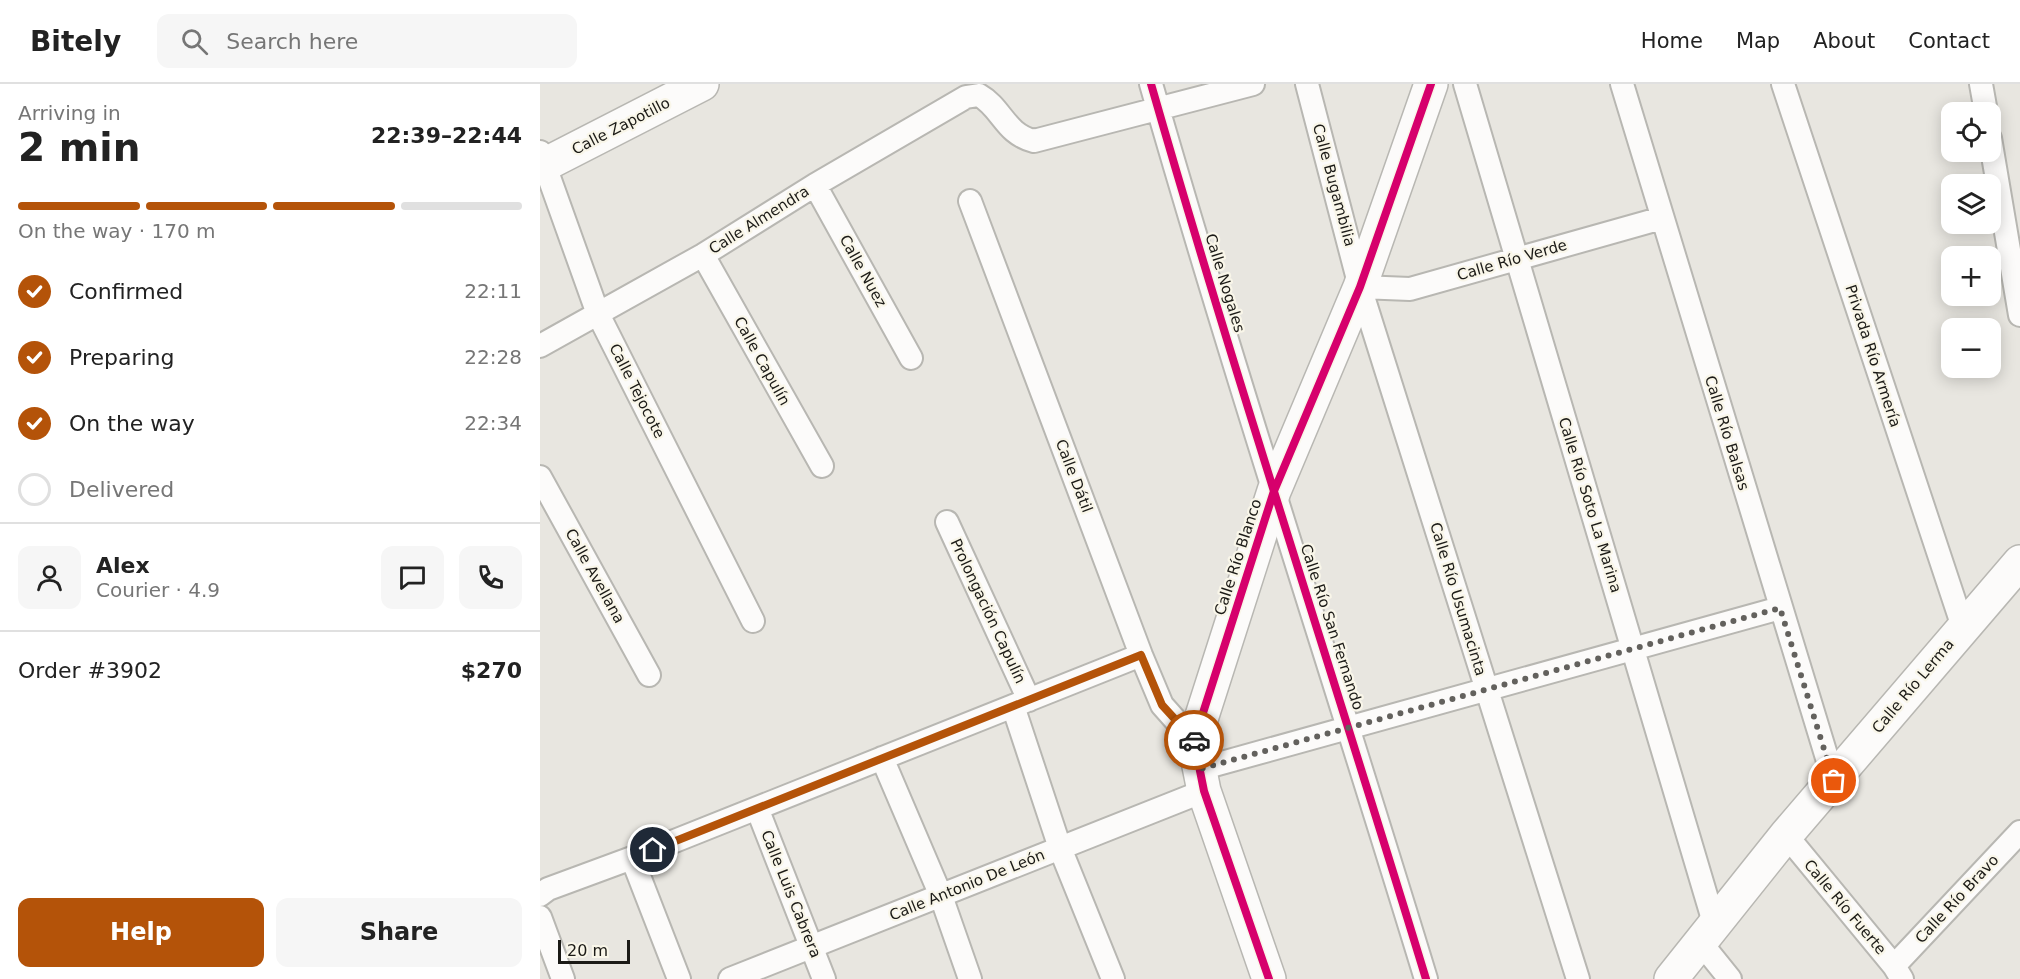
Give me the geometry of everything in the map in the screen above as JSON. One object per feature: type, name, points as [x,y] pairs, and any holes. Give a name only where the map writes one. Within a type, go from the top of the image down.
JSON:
[{"type":"street","name":"Calle Zapotillo","points":[[542,162],[702,84]]},
{"type":"street","name":"Calle Nogales","points":[[1151,84],[1274,491]]},
{"type":"street","points":[[981,89],[987,100],[1013,131],[1023,138],[1034,141],[1253,84]]},
{"type":"street","name":"Calle Bugambilia","points":[[1307,84],[1360,287]]},
{"type":"street","name":"Calle Río Blanco","points":[[1199,767],[1274,491],[1360,287],[1431,84]]},
{"type":"street","name":"Calle Río Soto La Marina","points":[[1466,84],[1632,648],[1708,934]]},
{"type":"street","name":"Calle Río Balsas","points":[[1622,84],[1834,781]]},
{"type":"street","name":"Privada Río Armería","points":[[1783,84],[1963,627]]},
{"type":"street","points":[[1982,84],[1985,102]]},
{"type":"street","name":"Calle Almendra","points":[[540,346],[703,255],[815,185],[981,89]]},
{"type":"street","name":"Calle Tejocote","points":[[542,162],[598,314],[753,621]]},
{"type":"street","points":[[1994,162],[2020,315]]},
{"type":"street","name":"Calle Nuez","points":[[815,185],[911,358]]},
{"type":"street","name":"Calle Dátil","points":[[970,201],[1141,655],[1162,705],[1199,767]]},
{"type":"street","name":"Calle Río Verde","points":[[1360,287],[1410,289],[1662,218]]},
{"type":"street","name":"Calle Capulín","points":[[703,255],[822,466]]},
{"type":"street","name":"Calle Río Usumacinta","points":[[1360,287],[1578,979]]},
{"type":"street","name":"Calle Avellana","points":[[540,477],[649,675]]},
{"type":"street","name":"Calle Río San Fernando","points":[[1274,491],[1426,979]]},
{"type":"street","name":"Prolongación Capulín","points":[[947,522],[1021,703],[1060,848],[1113,979]]},
{"type":"street","name":"Calle Río Lerma","points":[[1671,979],[1786,836],[1963,627],[2017,572]]},
{"type":"street","name":"Calle Antonio De León","points":[[730,979],[1060,848],[1199,767],[1349,728],[1780,608]]},
{"type":"street","points":[[540,895],[548,889],[632,858],[1141,655]]},
{"type":"street","points":[[882,759],[940,896],[970,979]]},
{"type":"street","points":[[1199,767],[1269,979]]},
{"type":"street","name":"Calle Luis Cabrera","points":[[757,808],[824,979]]},
{"type":"street","name":"Calle Río Bravo","points":[[1898,972],[2020,832]]},
{"type":"street","name":"Calle Río Fuerte","points":[[1786,836],[1898,972]]},
{"type":"street","points":[[632,858],[679,979]]},
{"type":"street","points":[[540,917],[563,979]]},
{"type":"street","points":[[1708,934],[1730,979]]},
{"type":"cycle path","points":[[1151,84],[1252,420],[1426,979]]},
{"type":"cycle path","points":[[1269,979],[1204,791],[1194,741],[1274,491],[1360,287],[1431,84]]},
{"type":"way so far","points":[[1194,740],[1200,769],[1780,608],[1834,781]]},
{"type":"route","points":[[653,850],[1141,655],[1162,705],[1194,740]]}]
